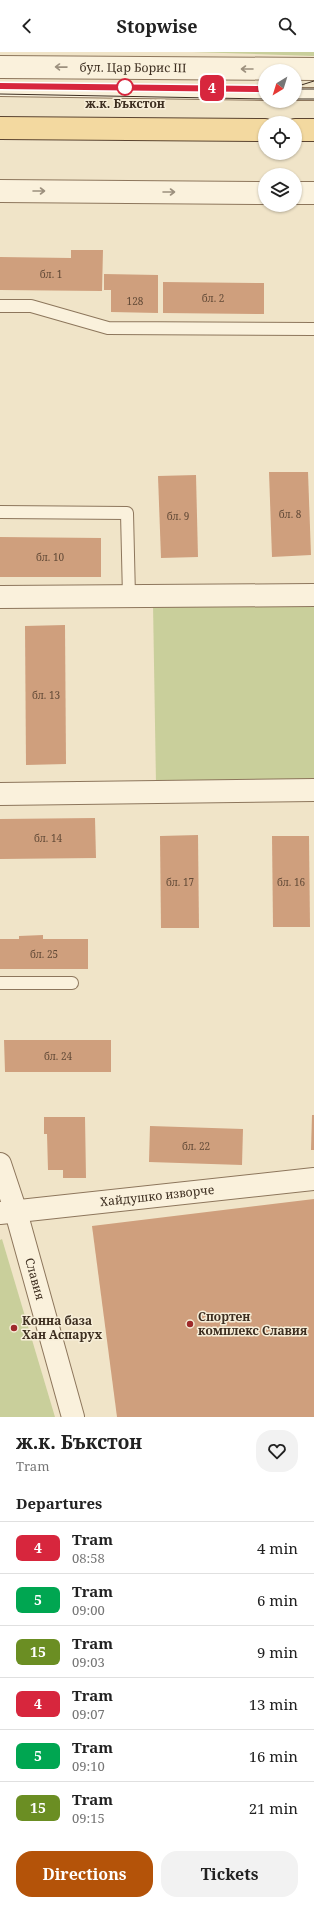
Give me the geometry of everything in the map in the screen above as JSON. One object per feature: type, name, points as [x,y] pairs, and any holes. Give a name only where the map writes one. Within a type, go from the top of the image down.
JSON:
[{"type":"main road","points":[[0,128],[258,130]]},
{"type":"main road","points":[[302,130],[314,130]]},
{"type":"street","name":"бул. Цар Борис III","points":[[0,66],[314,69]]},
{"type":"street","points":[[0,191],[258,193]]},
{"type":"street","points":[[302,193],[314,193]]},
{"type":"street","points":[[0,597],[314,595]]},
{"type":"street","points":[[0,794],[314,790]]},
{"type":"street","name":"Славия","points":[[0,1164],[8,1213],[73,1417]]},
{"type":"street","name":"Хайдушко изворче","points":[[8,1213],[314,1179]]},
{"type":"lane","points":[[0,90],[258,94]]},
{"type":"lane","points":[[302,94],[314,94]]},
{"type":"lane","points":[[0,306],[31,306],[108,328],[314,330]]},
{"type":"lane","points":[[0,512],[127,513],[129,597]]},
{"type":"lane","points":[[0,983],[72,983]]},
{"type":"green space","points":[[192,52],[314,52],[314,56]]},
{"type":"green space","points":[[314,601],[314,781],[156,784],[153,604]]},
{"type":"green space","name":"Конна база Хан Аспарух","points":[[2,1239],[55,1417],[0,1417],[0,1240]]},
{"type":"building","points":[[71,250],[103,250],[102,291],[0,290],[0,257],[71,258]]},
{"type":"building","points":[[104,274],[158,275],[158,313],[111,312],[111,290],[104,290]]},
{"type":"building","points":[[163,282],[264,283],[264,314],[163,313]]},
{"type":"building","points":[[269,472],[308,472],[311,555],[272,557]]},
{"type":"building","points":[[196,475],[198,557],[161,558],[158,476]]},
{"type":"building","points":[[0,537],[101,538],[101,577],[0,577]]},
{"type":"building","points":[[65,625],[66,764],[26,765],[25,626]]},
{"type":"building","points":[[95,818],[96,858],[0,859],[0,819]]},
{"type":"building","points":[[198,835],[199,928],[161,928],[160,836]]},
{"type":"building","points":[[272,836],[309,836],[310,927],[273,927]]},
{"type":"building","points":[[43,935],[43,939],[88,939],[88,969],[0,969],[0,939],[19,939],[19,936]]},
{"type":"building","points":[[4,1040],[111,1040],[111,1072],[5,1072]]},
{"type":"building","points":[[312,1115],[314,1115],[314,1150],[311,1150]]},
{"type":"building","points":[[44,1117],[85,1117],[86,1178],[63,1178],[63,1170],[48,1170],[47,1134],[44,1134]]},
{"type":"building","points":[[150,1126],[243,1129],[242,1165],[149,1162]]},
{"type":"building","name":"Спортен комплекс Славия","points":[[314,1199],[314,1417],[117,1417],[92,1226]]},
{"type":"tram line","points":[[302,85],[314,81]]},
{"type":"tram line","points":[[0,86],[258,89]]},
{"type":"tram line","name":"4","points":[[0,86],[258,89]]},
{"type":"tram line","points":[[302,89],[314,89]]},
{"type":"tram line","points":[[0,94],[258,99]]},
{"type":"tram line","points":[[302,99],[314,99]]},
{"type":"place","name":"ж.к. Бъкстон","points":[[125,87]]},
{"type":"place","name":"Спортен комплекс Славия","points":[[190,1324]]},
{"type":"place","name":"Конна база Хан Аспарух","points":[[14,1328]]}]
